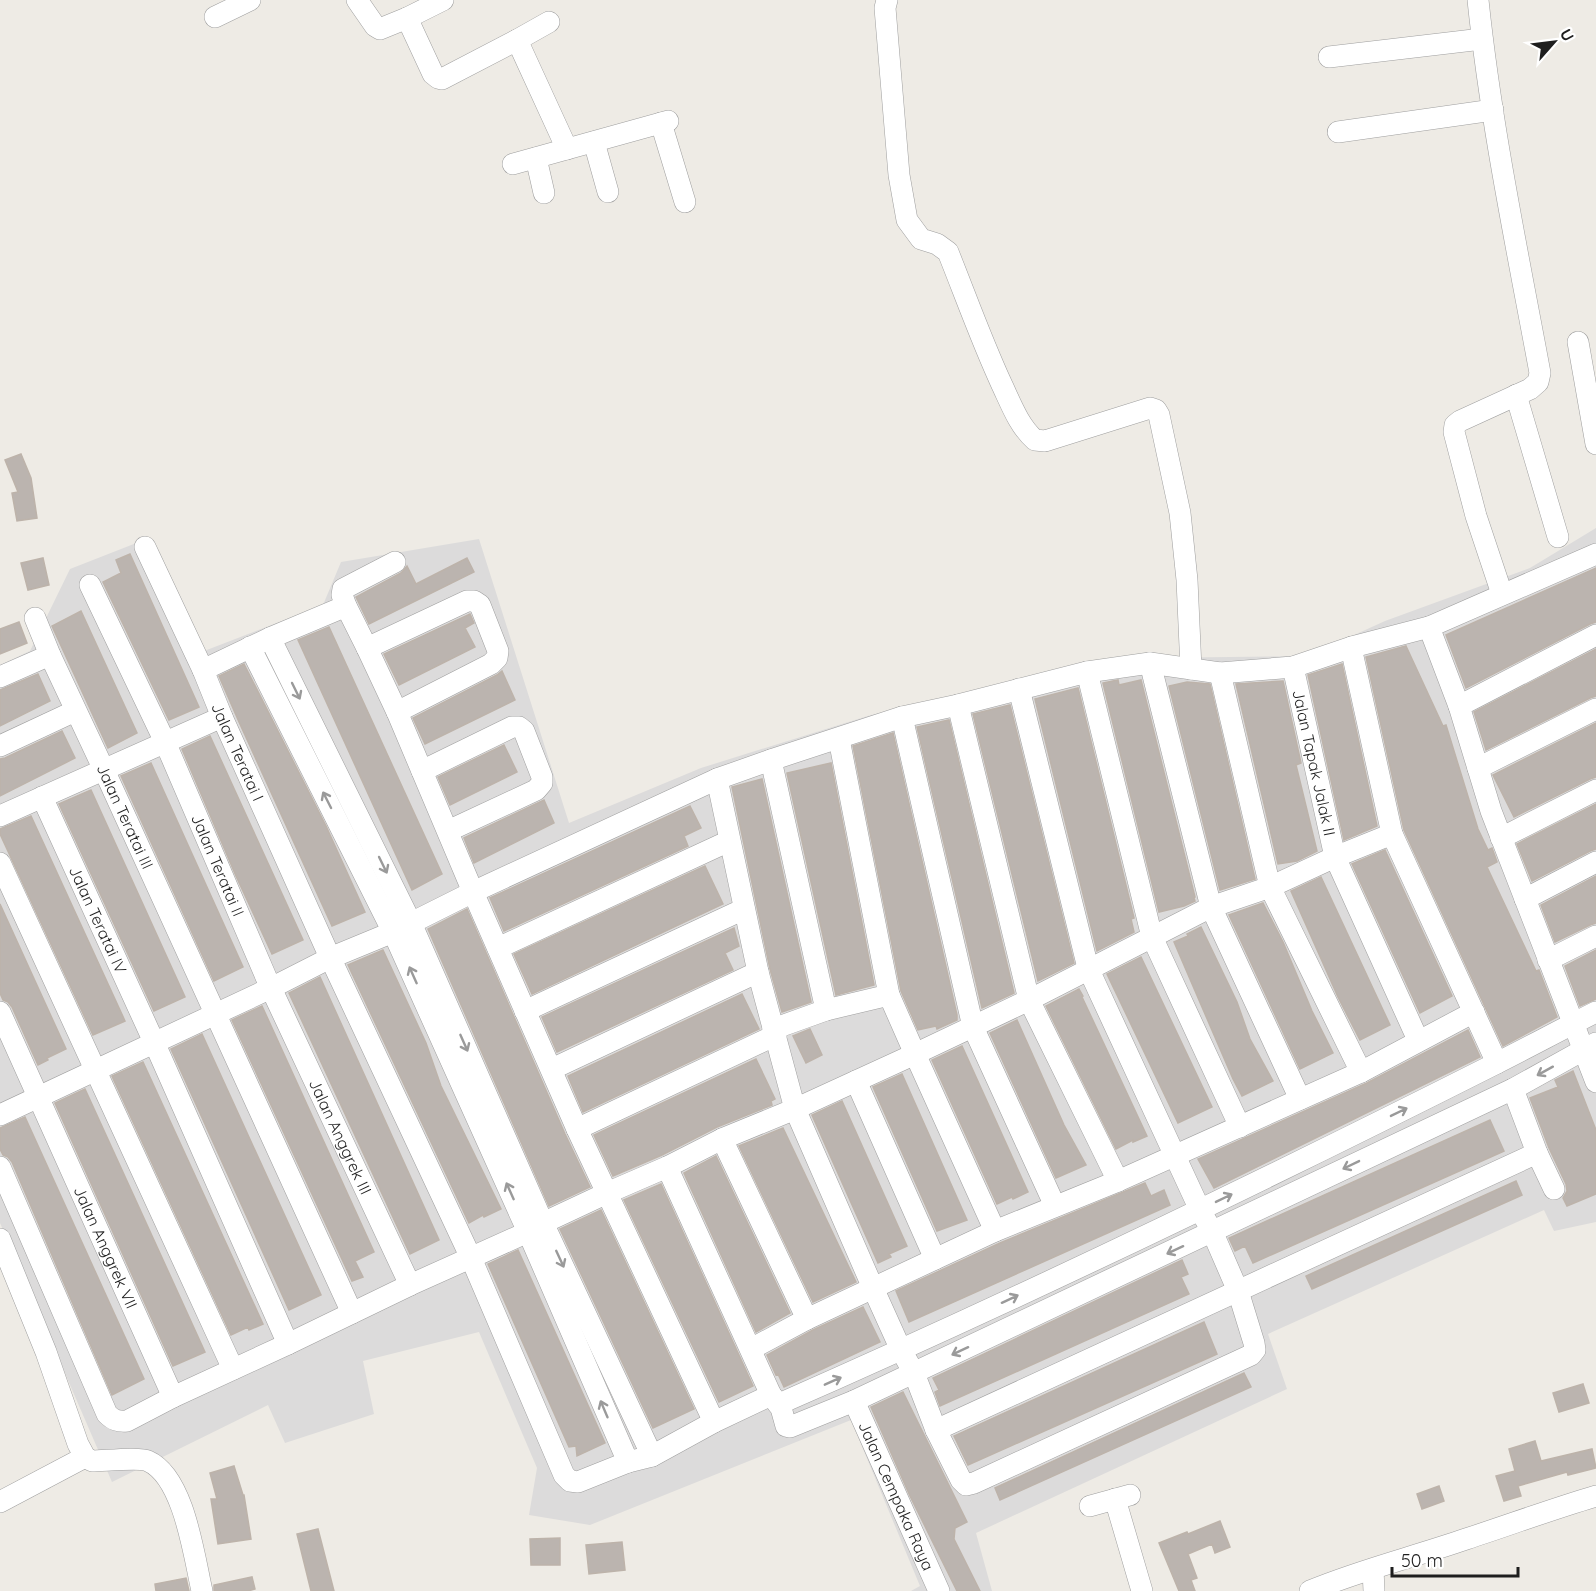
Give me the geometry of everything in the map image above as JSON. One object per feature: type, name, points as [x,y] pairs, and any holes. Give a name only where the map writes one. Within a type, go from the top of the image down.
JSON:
[{"type":"street","points":[[215,17],[250,0]]},
{"type":"street","points":[[357,0],[375,26],[380,29],[443,0]]},
{"type":"street","points":[[887,0],[885,8],[900,175],[907,220],[921,239],[937,244],[948,252],[992,364],[1026,433],[1035,440],[1045,441],[1150,408],[1156,410],[1159,415],[1180,513],[1187,580],[1191,669]]},
{"type":"street","points":[[1478,0],[1504,182],[1540,373],[1538,382],[1530,389],[1455,425],[1454,432],[1476,516],[1502,594]]},
{"type":"street","points":[[407,18],[433,74],[442,79],[549,22]]},
{"type":"street","points":[[1329,57],[1482,39]]},
{"type":"street","points":[[518,40],[567,149]]},
{"type":"street","points":[[1338,132],[1493,110]]},
{"type":"street","points":[[513,164],[664,122],[686,202]]},
{"type":"street","points":[[594,141],[608,192]]},
{"type":"street","points":[[536,158],[544,193]]},
{"type":"street","points":[[1578,342],[1596,444]]},
{"type":"street","points":[[1516,395],[1558,537]]},
{"type":"street","name":"Jalan Teratai I","points":[[145,547],[203,670],[330,958],[471,1258],[564,1475],[570,1481],[578,1482],[628,1462],[651,1456],[714,1422],[780,1408]]},
{"type":"street","points":[[0,1115],[330,958],[402,927],[717,779],[771,760],[902,717],[1087,672],[1150,663],[1220,673],[1293,667],[1352,647],[1429,627],[1596,554]]},
{"type":"street","points":[[395,562],[343,589],[342,595],[346,606],[397,712],[577,1129],[714,1422]]},
{"type":"street","name":"Jalan Teratai II","points":[[90,585],[165,742],[271,988]]},
{"type":"street","points":[[367,648],[467,601],[474,601],[480,605],[498,651],[497,658],[491,664],[397,712]]},
{"type":"street","points":[[203,670],[270,638],[346,606]]},
{"type":"street","name":"Jalan Teratai III","points":[[35,618],[75,711],[352,1313]]},
{"type":"street","points":[[1429,627],[1460,706],[1491,811],[1548,960],[1582,1037],[1596,1082]]},
{"type":"street","points":[[1460,706],[1596,635]]},
{"type":"street","points":[[270,638],[536,1227],[651,1456]]},
{"type":"street","points":[[250,647],[402,927]]},
{"type":"street","points":[[1352,647],[1392,834],[1474,1012],[1509,1073],[1538,1153],[1554,1189]]},
{"type":"street","points":[[0,677],[50,655]]},
{"type":"street","points":[[1150,663],[1212,907],[1300,1099]]},
{"type":"street","name":"Jalan Tapak Jalak II","points":[[1293,667],[1335,857],[1418,1040]]},
{"type":"street","points":[[1087,672],[1152,937],[1240,1127]]},
{"type":"street","points":[[1220,673],[1270,886],[1361,1072]]},
{"type":"street","points":[[717,779],[758,972],[795,1109],[873,1288],[914,1372],[936,1430],[961,1480],[966,1485],[1251,1355],[1255,1350],[1238,1291],[1088,969],[1019,689]]},
{"type":"street","points":[[958,705],[1029,1000],[1118,1181]]},
{"type":"street","points":[[1478,768],[1596,708]]},
{"type":"street","points":[[0,746],[75,711]]},
{"type":"street","points":[[0,816],[222,717]]},
{"type":"street","points":[[902,717],[973,1027],[1055,1206]]},
{"type":"street","points":[[422,771],[512,727],[519,727],[524,731],[542,777],[542,783],[536,790],[448,831]]},
{"type":"street","points":[[839,739],[889,995],[995,1231]]},
{"type":"street","points":[[771,760],[826,1010]]},
{"type":"street","points":[[1501,838],[1596,790]]},
{"type":"street","name":"Jalan Teratai IV","points":[[42,797],[288,1344]]},
{"type":"street","points":[[0,1167],[107,1414],[112,1419],[127,1421],[173,1397],[667,1167],[722,1139],[795,1109],[973,1027],[1212,907],[1270,886],[1392,834]]},
{"type":"street","points":[[498,948],[729,841]]},
{"type":"street","points":[[1525,899],[1596,862]]},
{"type":"street","points":[[0,863],[233,1370]]},
{"type":"street","points":[[525,1011],[744,909]]},
{"type":"street","points":[[1548,960],[1596,936]]},
{"type":"street","points":[[552,1069],[758,972]]},
{"type":"street","name":"Jalan Anggrek III","points":[[271,988],[410,1285]]},
{"type":"street","points":[[577,1129],[775,1032],[826,1010],[889,995]]},
{"type":"street","name":"Jalan Anggrek VII","points":[[0,1012],[173,1397]]},
{"type":"street","points":[[751,1349],[807,1318],[934,1258],[1118,1181],[1361,1072],[1474,1012]]},
{"type":"street","points":[[667,1167],[751,1349],[790,1427],[854,1401],[914,1372],[1206,1221],[1582,1037],[1596,1012]]},
{"type":"street","points":[[780,1408],[902,1351],[1206,1221],[1582,1037]]},
{"type":"street","points":[[856,1081],[934,1258]]},
{"type":"street","points":[[722,1139],[807,1318]]},
{"type":"street","points":[[936,1430],[1538,1153]]},
{"type":"street","points":[[536,1227],[628,1462]]},
{"type":"street","points":[[1,1244],[46,1352],[78,1444],[85,1457],[92,1461],[146,1460],[161,1470],[176,1493],[185,1516],[202,1591]]},
{"type":"street","name":"Jalan Cempaka Raya","points":[[854,1401],[936,1590]]},
{"type":"street","points":[[0,1502],[85,1457]]},
{"type":"street","points":[[1310,1591],[1596,1496]]},
{"type":"street","points":[[1090,1506],[1123,1497],[1142,1591]]},
{"type":"street","points":[[1373,1569],[1374,1591]]},
{"type":"shaded area","points":[[1596,528],[1596,1222],[1554,1231],[1544,1210],[1268,1334],[1287,1389],[976,1533],[992,1591],[911,1591],[920,1586],[851,1420],[590,1525],[529,1515],[537,1468],[479,1332],[363,1361],[374,1414],[285,1443],[268,1405],[112,1482],[0,1223],[0,665],[30,651],[70,569],[144,540],[199,653],[323,605],[341,562],[479,539],[569,823],[701,768],[871,715],[1144,658],[1308,656],[1385,621],[1530,568]]},
{"type":"building","points":[[21,454],[31,478],[37,518],[17,521],[12,493],[18,492],[5,460]]},
{"type":"building","points":[[130,554],[199,707],[169,720],[103,582],[121,573],[116,560]]},
{"type":"building","points":[[43,558],[49,585],[28,590],[21,563]]},
{"type":"building","points":[[467,558],[474,572],[369,624],[356,597],[401,573],[407,566],[416,584]]},
{"type":"building","points":[[1596,568],[1596,622],[1466,688],[1446,635]]},
{"type":"building","points":[[81,611],[137,733],[108,748],[52,626]]},
{"type":"building","points":[[470,614],[474,623],[465,628],[475,647],[399,685],[384,654]]},
{"type":"building","points":[[19,622],[27,643],[0,654],[0,629]]},
{"type":"building","points":[[329,627],[442,874],[412,890],[298,640]]},
{"type":"building","points":[[1406,646],[1443,726],[1446,725],[1478,829],[1488,850],[1492,848],[1497,862],[1487,867],[1536,971],[1539,970],[1557,1017],[1503,1046],[1404,830],[1366,657]]},
{"type":"building","points":[[1596,649],[1596,696],[1486,750],[1474,712]]},
{"type":"building","points":[[244,664],[326,826],[365,912],[332,926],[219,676]]},
{"type":"building","points":[[1342,664],[1377,826],[1344,840],[1308,675]]},
{"type":"building","points":[[502,671],[515,700],[425,744],[413,718]]},
{"type":"building","points":[[38,674],[50,701],[0,726],[0,690]]},
{"type":"building","points":[[1118,680],[1119,685],[1141,680],[1195,897],[1195,901],[1184,906],[1159,912],[1103,683]]},
{"type":"building","points":[[1283,681],[1301,763],[1296,765],[1317,851],[1297,861],[1278,864],[1236,684]]},
{"type":"building","points":[[1187,682],[1210,684],[1255,879],[1220,890],[1169,686]]},
{"type":"building","points":[[1078,688],[1134,918],[1131,919],[1134,932],[1097,951],[1035,699]]},
{"type":"building","points":[[1010,705],[1074,963],[1038,981],[973,714]]},
{"type":"building","points":[[949,720],[1014,993],[982,1008],[917,727]]},
{"type":"building","points":[[1596,723],[1596,777],[1514,817],[1493,775]]},
{"type":"building","points":[[62,731],[75,758],[0,796],[0,759]]},
{"type":"building","points":[[893,733],[957,1015],[957,1020],[937,1029],[936,1026],[918,1030],[901,991],[853,746]]},
{"type":"building","points":[[210,736],[303,940],[272,954],[182,749]]},
{"type":"building","points":[[504,745],[517,772],[450,805],[438,777]]},
{"type":"building","points":[[151,763],[243,967],[214,981],[121,776]]},
{"type":"building","points":[[831,763],[874,985],[836,995],[787,773]]},
{"type":"building","points":[[762,779],[811,1002],[782,1012],[770,969],[732,787]]},
{"type":"building","points":[[91,790],[185,997],[154,1011],[59,804]]},
{"type":"building","points":[[544,800],[554,823],[474,863],[464,838]]},
{"type":"building","points":[[1596,804],[1596,849],[1532,881],[1517,844]]},
{"type":"building","points":[[690,806],[701,828],[684,836],[688,846],[504,931],[490,898]]},
{"type":"building","points":[[31,816],[125,1021],[93,1035],[0,834],[0,829]]},
{"type":"building","points":[[1385,850],[1452,996],[1420,1013],[1352,864]]},
{"type":"building","points":[[705,866],[723,904],[532,994],[514,954]]},
{"type":"building","points":[[1596,876],[1596,923],[1555,942],[1541,905]]},
{"type":"building","points":[[1321,877],[1390,1025],[1360,1040],[1338,997],[1291,891]]},
{"type":"building","points":[[1263,903],[1333,1053],[1300,1069],[1229,915]]},
{"type":"building","points":[[0,904],[66,1049],[38,1065],[12,1007],[3,1000],[0,993]]},
{"type":"building","points":[[467,909],[590,1187],[549,1206],[428,929]]},
{"type":"building","points":[[1201,927],[1237,1002],[1250,1039],[1273,1081],[1242,1096],[1174,942]]},
{"type":"building","points":[[734,928],[739,946],[725,953],[733,970],[557,1052],[542,1017]]},
{"type":"building","points":[[383,950],[426,1043],[441,1086],[501,1209],[469,1223],[348,965]]},
{"type":"building","points":[[1596,950],[1596,999],[1580,1006],[1565,966]]},
{"type":"building","points":[[1141,957],[1212,1107],[1178,1123],[1107,974]]},
{"type":"building","points":[[320,977],[439,1240],[410,1254],[289,993]]},
{"type":"building","points":[[1079,989],[1147,1136],[1116,1149],[1046,1006]]},
{"type":"building","points":[[742,994],[759,1029],[583,1112],[568,1076]]},
{"type":"building","points":[[262,1006],[374,1252],[355,1261],[363,1277],[352,1281],[232,1020]]},
{"type":"building","points":[[1017,1020],[1064,1125],[1086,1165],[1056,1178],[990,1033]]},
{"type":"building","points":[[810,1029],[822,1055],[806,1063],[793,1036]]},
{"type":"building","points":[[1468,1030],[1480,1057],[1214,1188],[1198,1159],[1367,1083]]},
{"type":"building","points":[[202,1034],[321,1295],[289,1310],[171,1049]]},
{"type":"building","points":[[962,1046],[1028,1192],[997,1204],[932,1060]]},
{"type":"building","points":[[756,1059],[775,1099],[771,1101],[772,1105],[717,1127],[662,1155],[613,1176],[594,1135]]},
{"type":"building","points":[[143,1062],[263,1324],[249,1330],[248,1327],[231,1335],[112,1076]]},
{"type":"building","points":[[1573,1071],[1596,1130],[1596,1194],[1567,1206],[1563,1198],[1567,1191],[1566,1184],[1530,1098],[1558,1087],[1555,1080]]},
{"type":"building","points":[[902,1074],[967,1220],[937,1231],[873,1087]]},
{"type":"building","points":[[85,1089],[205,1352],[173,1366],[55,1103]]},
{"type":"building","points":[[842,1101],[907,1246],[889,1254],[891,1257],[878,1263],[812,1115]]},
{"type":"building","points":[[25,1117],[144,1379],[112,1395],[12,1162],[3,1155],[0,1149],[0,1128]]},
{"type":"building","points":[[1490,1120],[1504,1151],[1253,1263],[1245,1246],[1235,1251],[1229,1238]]},
{"type":"building","points":[[783,1128],[856,1282],[813,1302],[739,1146]]},
{"type":"building","points":[[716,1156],[790,1313],[756,1332],[684,1173]]},
{"type":"building","points":[[1516,1181],[1522,1195],[1312,1289],[1306,1276]]},
{"type":"building","points":[[1145,1183],[1151,1196],[1164,1190],[1170,1205],[909,1322],[896,1291],[1000,1243]]},
{"type":"building","points":[[661,1184],[753,1386],[719,1402],[624,1200]]},
{"type":"building","points":[[601,1210],[694,1409],[653,1428],[560,1229]]},
{"type":"building","points":[[518,1250],[605,1443],[577,1456],[576,1446],[569,1447],[488,1264]]},
{"type":"building","points":[[1182,1260],[1188,1274],[1181,1277],[1189,1294],[940,1406],[935,1392],[939,1390],[933,1378]]},
{"type":"building","points":[[863,1307],[880,1342],[784,1387],[767,1355]]},
{"type":"building","points":[[1204,1322],[1217,1354],[968,1465],[954,1436]]},
{"type":"building","points":[[1244,1373],[1251,1387],[1000,1500],[995,1488]]},
{"type":"building","points":[[1583,1384],[1589,1403],[1559,1412],[1553,1393]]},
{"type":"building","points":[[903,1392],[967,1522],[955,1528],[954,1539],[980,1591],[957,1591],[910,1496],[871,1407]]},
{"type":"building","points":[[1535,1441],[1541,1461],[1592,1449],[1596,1468],[1568,1475],[1567,1472],[1518,1486],[1521,1496],[1504,1501],[1496,1476],[1515,1471],[1509,1449]]},
{"type":"building","points":[[234,1466],[244,1495],[251,1539],[218,1544],[211,1499],[217,1499],[210,1473]]},
{"type":"building","points":[[1439,1486],[1444,1501],[1422,1509],[1417,1494]]},
{"type":"building","points":[[1220,1521],[1230,1547],[1215,1553],[1212,1544],[1188,1554],[1197,1578],[1191,1580],[1195,1591],[1179,1591],[1159,1543]]},
{"type":"building","points":[[318,1529],[334,1591],[311,1591],[297,1534]]},
{"type":"building","points":[[560,1538],[560,1565],[531,1565],[530,1539]]},
{"type":"building","points":[[622,1542],[625,1570],[589,1574],[586,1545]]},
{"type":"building","points":[[252,1577],[255,1589],[214,1591],[214,1585]]},
{"type":"building","points":[[186,1578],[189,1591],[156,1591],[155,1584]]}]
